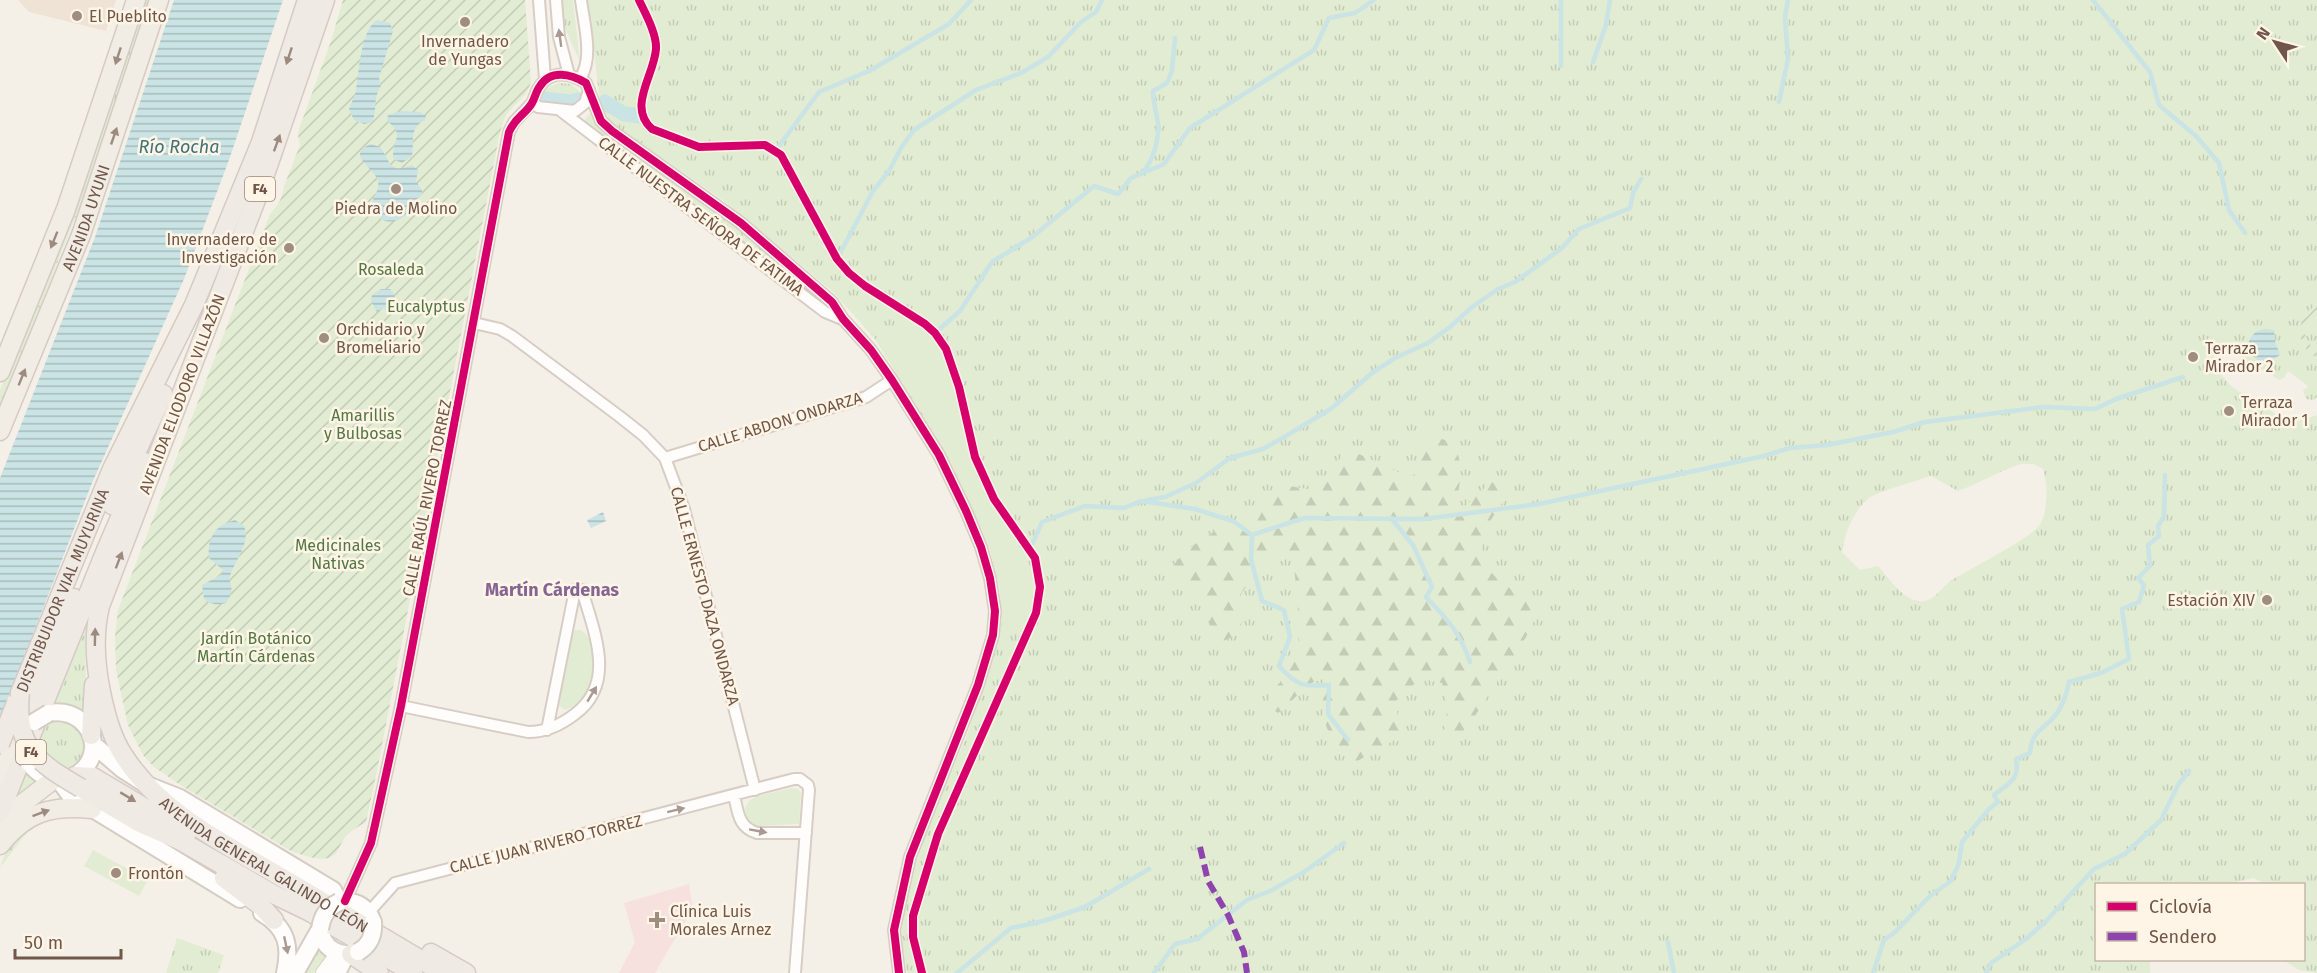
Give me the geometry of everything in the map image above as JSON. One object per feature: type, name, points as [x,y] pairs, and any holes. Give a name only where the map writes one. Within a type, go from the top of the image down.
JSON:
[{"type":"highway","name":"AVENIDA ELIODORO VILLAZÓN","points":[[194,305],[261,142],[307,0]]},
{"type":"highway","name":"AVENIDA ELIODORO VILLAZÓN","points":[[147,785],[123,755],[103,704],[96,668],[96,625],[100,606],[274,152],[326,0]]},
{"type":"highway","name":"DISTRIBUIDOR VIAL MUYURINA","points":[[194,305],[112,470],[20,693],[20,724],[31,751],[49,769],[67,781],[140,823],[179,840],[273,894],[310,912]]},
{"type":"highway","points":[[19,738],[123,477],[166,389],[194,305]]},
{"type":"highway","points":[[0,812],[125,504],[189,375]]},
{"type":"highway","points":[[92,739],[96,668]]},
{"type":"highway","points":[[19,738],[20,693]]},
{"type":"highway","points":[[67,781],[93,777],[101,781],[278,888],[310,912]]},
{"type":"highway","name":"AVENIDA GENERAL GALINDO LEÓN","points":[[147,785],[173,810],[226,844],[443,973]]},
{"type":"highway","points":[[140,823],[248,895],[274,920]]},
{"type":"highway","name":"AVENIDA GENERAL GALINDO LEÓN","points":[[310,912],[413,973]]},
{"type":"highway","points":[[371,916],[397,934],[466,973]]},
{"type":"highway","points":[[348,953],[379,973]]},
{"type":"main road","name":"AVENIDA UYUNI","points":[[0,372],[66,209],[136,0]]},
{"type":"main road","name":"AVENIDA UYUNI","points":[[0,431],[81,235],[159,0]]},
{"type":"main road","points":[[0,780],[19,738],[49,713],[58,711],[72,716],[86,726],[92,739],[91,759],[84,769],[67,781],[18,807],[0,843]]},
{"type":"main road","points":[[0,716],[19,738],[39,773],[67,781]]},
{"type":"main road","name":"AVENIDA GENERAL GALINDO LEÓN","points":[[92,739],[122,769],[147,785]]},
{"type":"main road","points":[[67,781],[69,795],[274,920],[280,927],[288,952],[285,973]]},
{"type":"main road","points":[[147,785],[180,798],[333,890],[342,902]]},
{"type":"main road","points":[[0,843],[11,831],[36,814],[61,808],[92,809]]},
{"type":"main road","points":[[295,973],[320,929],[327,909],[342,902],[356,902],[371,916],[372,936],[369,943],[348,953],[337,973]]},
{"type":"main road","points":[[320,929],[324,942],[348,953]]},
{"type":"street","points":[[539,0],[545,79]]},
{"type":"street","points":[[556,0],[560,37],[568,75]]},
{"type":"street","points":[[580,79],[586,68],[587,57],[581,0]]},
{"type":"street","points":[[557,74],[568,75],[586,83],[589,90],[585,104],[580,109],[561,111],[538,107],[533,102],[535,93],[545,79],[557,74]]},
{"type":"street","name":"CALLE NUESTRA SEÑORA DE FATIMA","points":[[589,90],[601,121],[612,131],[741,223],[832,302],[843,319],[871,350],[939,455],[966,511],[990,579],[995,611],[993,634],[978,685],[910,857],[894,930],[899,973]]},
{"type":"street","name":"CALLE RAÚL RIVERO TORREZ","points":[[342,902],[370,843],[401,706],[509,132],[514,122],[533,102]]},
{"type":"street","name":"CALLE NUESTRA SEÑORA DE FATIMA","points":[[561,111],[825,312],[843,319]]},
{"type":"street","name":"CALLE ERNESTO DAZA ONDARZA","points":[[474,323],[500,329],[512,336],[643,435],[665,458],[684,508],[755,790]]},
{"type":"street","name":"CALLE ABDON ONDARZA","points":[[665,458],[866,397],[892,381]]},
{"type":"street","points":[[401,706],[520,731],[547,730],[566,721],[580,711],[590,699],[600,675],[598,651],[582,590],[575,591],[547,730]]},
{"type":"street","name":"CALLE JUAN RIVERO TORREZ","points":[[371,916],[395,883],[794,779],[804,782],[809,790],[806,833]]},
{"type":"street","points":[[734,795],[740,821],[750,831],[806,833],[795,973]]},
{"type":"street","points":[[323,973],[348,953]]},
{"type":"shaded area","name":"El Pueblito","points":[[18,0],[116,0],[106,31],[29,12]]},
{"type":"shaded area","name":"Clínica Luis Morales Arnez","points":[[689,884],[693,908],[655,973],[619,973],[635,942],[624,903]]},
{"type":"green space","points":[[144,0],[150,0],[93,173],[0,407],[0,390],[52,265]]},
{"type":"green space","name":"Jardín Botánico Martín Cárdenas","points":[[343,0],[525,0],[531,82],[524,96],[507,114],[499,137],[366,822],[346,836],[333,856],[323,859],[291,851],[154,767],[143,755],[128,725],[116,670],[115,637],[118,610],[270,214],[278,205],[300,145],[299,129],[331,41]]},
{"type":"green space","points":[[559,0],[573,0],[580,62],[562,21]]},
{"type":"green space","points":[[588,0],[2317,0],[2317,397],[2313,400],[2306,399],[2303,391],[2308,386],[2288,371],[2284,378],[2279,380],[2273,376],[2273,369],[2260,370],[2248,365],[2241,355],[2238,342],[2212,348],[2219,369],[2230,385],[2262,403],[2289,424],[2317,415],[2317,973],[2299,970],[2285,961],[2305,961],[2305,883],[2263,883],[2254,878],[2232,883],[2095,883],[2095,961],[2150,961],[2150,973],[907,973],[901,940],[902,915],[907,891],[930,819],[966,738],[1002,622],[1000,587],[989,546],[951,463],[921,413],[875,339],[833,292],[724,201],[609,121],[599,95]],"holes":[[[2021,464],[2034,464],[2043,469],[2046,482],[2046,504],[2041,523],[2036,529],[1952,580],[1929,600],[1919,601],[1907,596],[1878,566],[1860,570],[1842,552],[1845,537],[1854,516],[1863,503],[1873,495],[1931,476],[1958,491]]]},
{"type":"green space","points":[[558,83],[571,84],[581,92],[581,100],[575,106],[543,104],[539,100],[541,92]]},
{"type":"green space","points":[[590,113],[595,123],[603,131],[766,249],[830,308],[583,122]]},
{"type":"green space","points":[[2317,305],[2317,310],[2311,314],[2305,325],[2305,336],[2317,351],[2317,358],[2304,346],[2300,331],[2304,317]]},
{"type":"green space","points":[[908,318],[925,330],[941,350],[978,468],[998,511],[1027,559],[1035,597],[1031,615],[1002,622],[999,585],[979,519],[965,488],[931,427],[875,339]]},
{"type":"green space","points":[[1431,437],[1449,442],[1458,455],[1460,472],[1456,506],[1463,508],[1491,482],[1503,487],[1504,500],[1489,523],[1481,544],[1482,562],[1500,582],[1525,598],[1536,617],[1526,637],[1471,722],[1457,739],[1450,741],[1444,731],[1448,705],[1442,683],[1422,679],[1407,689],[1396,701],[1400,737],[1352,764],[1334,742],[1325,723],[1323,716],[1324,678],[1310,684],[1278,713],[1268,706],[1272,693],[1291,668],[1297,651],[1299,626],[1294,562],[1279,552],[1264,561],[1241,594],[1243,617],[1239,633],[1222,642],[1212,634],[1204,594],[1181,579],[1173,565],[1189,548],[1217,530],[1252,528],[1278,484],[1318,491],[1331,477],[1346,448],[1408,477],[1414,475],[1422,443]]},
{"type":"green space","points":[[90,611],[85,641],[87,714],[68,704],[53,703]]},
{"type":"green space","points":[[575,630],[581,630],[589,638],[593,659],[592,677],[586,693],[574,706],[565,710],[558,705],[572,635]]},
{"type":"green space","points":[[58,720],[75,726],[83,738],[83,756],[69,771],[36,760],[36,734],[49,722]]},
{"type":"green space","points":[[26,771],[41,783],[9,811]]},
{"type":"green space","points":[[791,788],[798,789],[801,793],[799,824],[757,826],[747,819],[745,808],[749,801],[755,797]]},
{"type":"green space","points":[[34,823],[0,868],[7,847]]},
{"type":"green space","name":"Frontón","points":[[93,850],[148,880],[139,896],[84,866]]},
{"type":"green space","points":[[177,938],[224,955],[218,973],[166,973]]},
{"type":"green space","points":[[319,946],[328,955],[314,973],[304,973]]},
{"type":"water","name":"Río Rocha","points":[[174,0],[283,0],[229,160],[184,279],[92,483],[0,718],[0,478],[95,237]]},
{"type":"water","points":[[377,20],[390,23],[393,31],[379,78],[381,86],[374,118],[372,122],[364,124],[354,120],[349,109],[356,91],[359,64],[367,33]]},
{"type":"water","points":[[401,111],[419,112],[426,115],[425,120],[414,131],[412,156],[402,163],[393,157],[397,134],[387,121],[388,115]]},
{"type":"water","points":[[371,144],[380,147],[394,167],[412,165],[418,170],[416,181],[422,194],[411,205],[405,216],[390,222],[381,219],[379,214],[383,206],[372,204],[378,181],[363,162],[360,153],[363,148]]},
{"type":"water","points":[[381,289],[390,289],[394,294],[396,309],[391,315],[384,308],[377,312],[371,301],[372,295]]},
{"type":"water","points":[[2264,329],[2274,330],[2280,355],[2267,363],[2254,358],[2249,347],[2252,336]]},
{"type":"water","points":[[603,512],[606,521],[591,528],[587,520]]},
{"type":"water","points":[[235,520],[244,526],[246,533],[244,546],[229,579],[231,594],[226,603],[212,603],[204,599],[202,585],[221,575],[223,570],[209,558],[209,544],[217,529]]},
{"type":"waterway","points":[[776,150],[819,92],[869,71],[949,24],[971,0]]},
{"type":"waterway","points":[[837,259],[873,191],[889,171],[914,130],[976,90],[1021,73],[1048,57],[1081,22],[1096,12],[1102,0]]},
{"type":"waterway","points":[[935,333],[960,311],[992,262],[1031,238],[1094,186],[1118,194],[1131,178],[1164,164],[1190,128],[1314,50],[1329,18],[1355,13],[1374,0]]},
{"type":"waterway","points":[[1561,0],[1561,66]]},
{"type":"waterway","points":[[1593,62],[1606,25],[1610,0]]},
{"type":"waterway","points":[[1779,102],[1788,59],[1785,17],[1788,0]]},
{"type":"waterway","points":[[2093,0],[2150,72],[2159,105],[2196,136],[2219,163],[2229,210],[2245,233]]},
{"type":"waterway","points":[[1143,172],[1155,150],[1157,137],[1158,125],[1153,91],[1167,83],[1172,71],[1175,38]]},
{"type":"waterway","points":[[544,99],[571,102],[578,100]]},
{"type":"waterway","points":[[605,102],[624,114],[642,116]]},
{"type":"waterway","points":[[1147,500],[1165,497],[1196,483],[1230,458],[1263,449],[1332,408],[1372,373],[1395,358],[1428,343],[1472,307],[1498,289],[1515,282],[1562,248],[1579,229],[1630,208],[1633,193],[1641,179]]},
{"type":"waterway","points":[[1030,549],[1042,522],[1085,506],[1124,508],[1141,501],[1195,509],[1233,521],[1252,535],[1304,518],[1424,519],[1539,504],[1764,456],[1790,448],[1827,445],[1893,432],[1925,422],[2043,407],[2095,409],[2116,399],[2183,377]]},
{"type":"waterway","points":[[1873,973],[1884,940],[1895,932],[1930,896],[1951,881],[1959,863],[1962,842],[1989,809],[1998,802],[1994,795],[2009,784],[2015,776],[2016,759],[2030,753],[2031,744],[2037,733],[2059,710],[2069,682],[2101,673],[2129,659],[2122,609],[2139,602],[2144,585],[2138,578],[2150,566],[2148,545],[2159,536],[2158,526],[2164,516],[2165,475]]},
{"type":"waterway","points":[[1391,518],[1413,545],[1432,587],[1426,597],[1452,627],[1470,662]]},
{"type":"waterway","points":[[1252,535],[1251,559],[1262,601],[1284,610],[1290,637],[1279,666],[1301,684],[1329,685],[1328,714],[1348,740]]},
{"type":"waterway","points":[[1986,973],[1991,963],[2026,939],[2046,921],[2094,869],[2125,854],[2161,820],[2178,785],[2189,771]]},
{"type":"waterway","points":[[1154,973],[1175,944],[1197,939],[1247,900],[1270,891],[1304,872],[1344,843]]},
{"type":"waterway","points":[[957,973],[1011,928],[1044,921],[1085,907],[1149,869]]},
{"type":"waterway","points":[[1668,942],[1674,973]]},
{"type":"marked path","points":[[1200,847],[1208,881],[1228,915],[1244,952],[1247,973]]},
{"type":"cycle path","points":[[639,0],[656,43],[654,59],[642,101],[645,120],[652,129],[699,147],[765,145],[781,155],[837,259],[865,286],[925,324],[935,333],[946,349],[959,387],[975,457],[994,499],[1035,558],[1040,587],[1036,613],[938,834],[913,916],[913,937],[922,973]]},
{"type":"cycle path","points":[[345,901],[371,843],[401,706],[509,132],[529,107],[545,81],[555,75],[562,75],[574,77],[586,83],[601,121],[612,131],[741,223],[832,302],[892,380],[939,455],[981,547],[990,578],[995,611],[993,635],[978,685],[910,857],[894,930],[899,973]]},
{"type":"place","name":"El Pueblito","points":[[77,16]]},
{"type":"place","name":"Invernadero de Yungas","points":[[465,22]]},
{"type":"place","name":"Piedra de Molino","points":[[396,189]]},
{"type":"place","name":"Invernadero de Investigación","points":[[289,248]]},
{"type":"place","name":"Orchidario y Bromeliario","points":[[324,338]]},
{"type":"place","name":"Terraza Mirador 2","points":[[2193,357]]},
{"type":"place","name":"Terraza Mirador 1","points":[[2229,411]]},
{"type":"place","name":"Estación XIV","points":[[2267,600]]},
{"type":"place","name":"Frontón","points":[[116,873]]},
{"type":"place","name":"Clínica Luis Morales Arnez","points":[[657,920]]},
{"type":"district","name":"Martín Cárdenas","points":[[552,590]]},
{"type":"park label","name":"Rosaleda","points":[[391,269]]},
{"type":"park label","name":"Eucalyptus","points":[[426,306]]},
{"type":"park label","name":"Amarillis y Bulbosas","points":[[363,424]]},
{"type":"park label","name":"Medicinales Nativas","points":[[338,554]]}]
